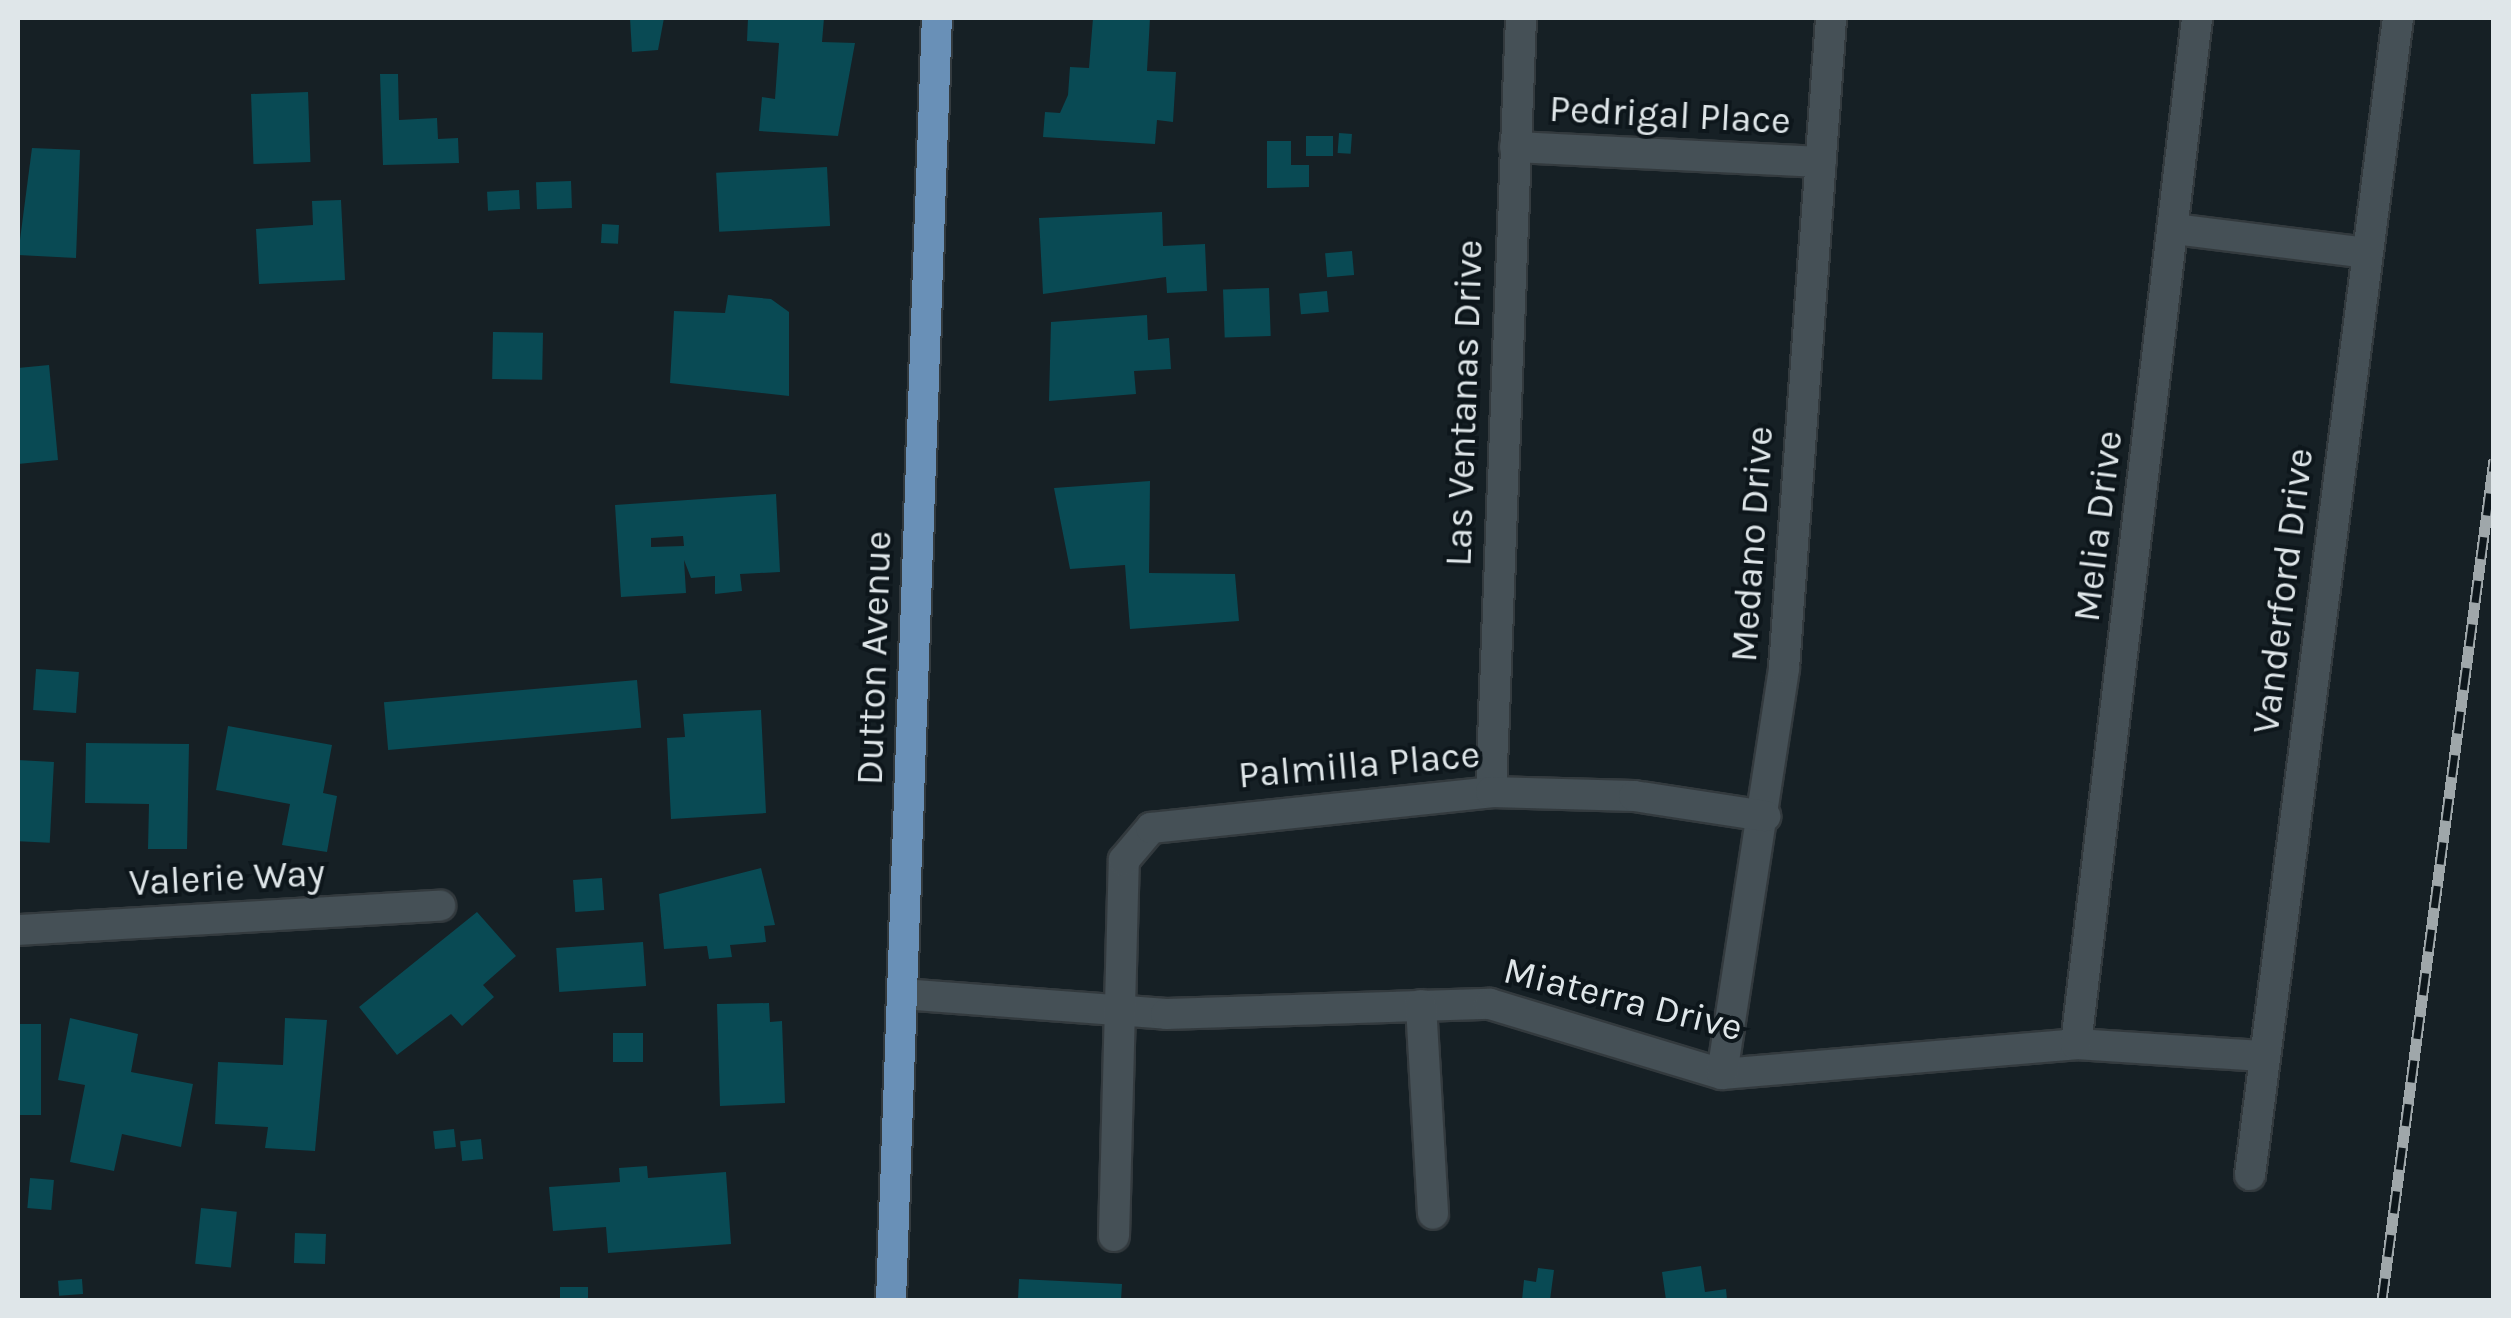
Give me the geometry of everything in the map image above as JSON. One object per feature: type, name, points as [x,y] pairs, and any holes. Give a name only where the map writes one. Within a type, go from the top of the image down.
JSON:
[{"type":"main road","name":"Dutton Avenue","points":[[891,1300],[936,18]]},
{"type":"street","name":"Las Ventanas Drive","points":[[1491,792],[1520,18]]},
{"type":"street","name":"Medano Drive","points":[[1722,1074],[1765,816],[1831,18]]},
{"type":"street","name":"Melia Drive","points":[[2076,1044],[2197,18]]},
{"type":"street","name":"Vanderford Drive","points":[[2250,1175],[2398,18]]},
{"type":"street","name":"Pedrigal Place","points":[[1514,148],[1821,162]]},
{"type":"street","points":[[2174,229],[2368,253]]},
{"type":"street","name":"Palmilla Place","points":[[1114,1236],[1115,1010],[1124,860],[1151,828],[1491,792],[1634,796],[1765,816]]},
{"type":"street","name":"Valerie Way","points":[[18,930],[440,906]]},
{"type":"street","name":"Miaterra Drive","points":[[902,994],[1115,1010],[1420,1004],[1512,1007],[1722,1074],[2076,1044],[2263,1056]]},
{"type":"street","points":[[1420,1004],[1432,1214]]},
{"type":"building","points":[[630,18],[664,18],[658,50],[632,52]]},
{"type":"building","points":[[748,18],[824,18],[822,42],[855,43],[838,136],[759,131],[762,97],[775,99],[779,43],[747,41]]},
{"type":"building","points":[[1093,18],[1150,18],[1147,71],[1176,72],[1173,122],[1157,120],[1155,144],[1043,137],[1045,112],[1060,113],[1068,95],[1070,67],[1089,68]]},
{"type":"building","points":[[380,74],[398,74],[399,120],[437,118],[438,139],[458,138],[459,163],[383,165]]},
{"type":"building","points":[[308,92],[310,162],[253,164],[251,94]]},
{"type":"building","points":[[1339,133],[1352,134],[1351,154],[1338,153]]},
{"type":"building","points":[[1306,136],[1333,136],[1333,156],[1306,156]]},
{"type":"building","points":[[1267,141],[1291,141],[1291,165],[1309,165],[1309,187],[1267,188]]},
{"type":"building","points":[[32,148],[80,150],[76,258],[18,255]]},
{"type":"building","points":[[827,167],[830,226],[719,232],[716,173]]},
{"type":"building","points":[[571,181],[572,208],[537,209],[536,182]]},
{"type":"building","points":[[519,190],[520,209],[488,211],[487,192]]},
{"type":"building","points":[[341,200],[345,280],[259,284],[256,229],[313,225],[312,201]]},
{"type":"building","points":[[1162,212],[1163,246],[1205,244],[1207,291],[1167,293],[1166,277],[1043,294],[1039,218]]},
{"type":"building","points":[[602,224],[619,225],[618,244],[601,243]]},
{"type":"building","points":[[1352,251],[1354,275],[1327,277],[1325,253]]},
{"type":"building","points":[[1269,288],[1271,336],[1225,338],[1223,290]]},
{"type":"building","points":[[1327,291],[1329,312],[1301,314],[1299,293]]},
{"type":"building","points":[[728,295],[771,299],[789,312],[789,396],[670,383],[674,311],[725,313]]},
{"type":"building","points":[[1147,315],[1148,340],[1169,338],[1171,369],[1134,371],[1136,394],[1049,401],[1051,322]]},
{"type":"building","points":[[493,332],[543,333],[542,380],[492,379]]},
{"type":"building","points":[[49,365],[58,460],[18,464],[18,368]]},
{"type":"building","points":[[1150,481],[1149,573],[1235,574],[1239,621],[1130,629],[1125,565],[1070,569],[1054,488]]},
{"type":"building","points":[[776,494],[780,572],[740,574],[742,591],[715,594],[715,576],[691,578],[684,560],[686,593],[621,597],[615,505]],"holes":[[[683,536],[684,546],[651,547],[651,538]]]},
{"type":"building","points":[[36,669],[79,672],[76,713],[33,710]]},
{"type":"building","points":[[637,680],[641,728],[388,750],[384,702]]},
{"type":"building","points":[[761,710],[766,813],[671,819],[667,738],[685,737],[683,714]]},
{"type":"building","points":[[228,726],[332,745],[323,793],[337,796],[327,852],[282,845],[290,804],[216,790]]},
{"type":"building","points":[[86,743],[189,744],[187,849],[148,849],[149,804],[85,803]]},
{"type":"building","points":[[18,760],[54,762],[50,843],[18,841]]},
{"type":"building","points":[[761,868],[775,925],[764,926],[766,942],[730,945],[732,957],[709,959],[707,946],[664,949],[659,894]]},
{"type":"building","points":[[602,878],[604,910],[575,912],[573,880]]},
{"type":"building","points":[[477,912],[516,956],[483,985],[494,997],[462,1026],[451,1014],[397,1055],[359,1007]]},
{"type":"building","points":[[643,942],[646,986],[559,992],[556,948]]},
{"type":"building","points":[[769,1003],[770,1022],[782,1021],[785,1103],[720,1106],[717,1004]]},
{"type":"building","points":[[70,1018],[138,1034],[131,1072],[193,1084],[181,1147],[122,1134],[114,1171],[70,1162],[85,1085],[58,1080]]},
{"type":"building","points":[[285,1018],[327,1020],[315,1151],[265,1148],[268,1127],[215,1124],[218,1062],[283,1065]]},
{"type":"building","points":[[18,1024],[41,1024],[41,1115],[18,1115]]},
{"type":"building","points":[[613,1033],[643,1033],[643,1062],[613,1062]]},
{"type":"building","points":[[454,1129],[456,1147],[435,1149],[433,1131]]},
{"type":"building","points":[[481,1139],[483,1159],[462,1161],[460,1141]]},
{"type":"building","points":[[647,1166],[648,1178],[726,1172],[731,1244],[608,1253],[606,1227],[553,1231],[549,1187],[620,1182],[619,1168]]},
{"type":"building","points":[[30,1178],[54,1180],[51,1210],[27,1208]]},
{"type":"building","points":[[201,1208],[237,1212],[231,1267],[195,1264]]},
{"type":"building","points":[[295,1233],[326,1234],[325,1264],[294,1263]]},
{"type":"building","points":[[1701,1266],[1705,1292],[1726,1289],[1727,1300],[1666,1300],[1662,1272]]},
{"type":"building","points":[[1538,1268],[1554,1270],[1550,1300],[1522,1300],[1524,1280],[1536,1282]]},
{"type":"building","points":[[82,1279],[83,1294],[59,1296],[58,1281]]},
{"type":"building","points":[[1019,1279],[1122,1284],[1121,1300],[1018,1300]]},
{"type":"building","points":[[560,1287],[588,1287],[588,1300],[560,1300]]},
{"type":"railway","points":[[2382,1300],[2494,459]]}]
